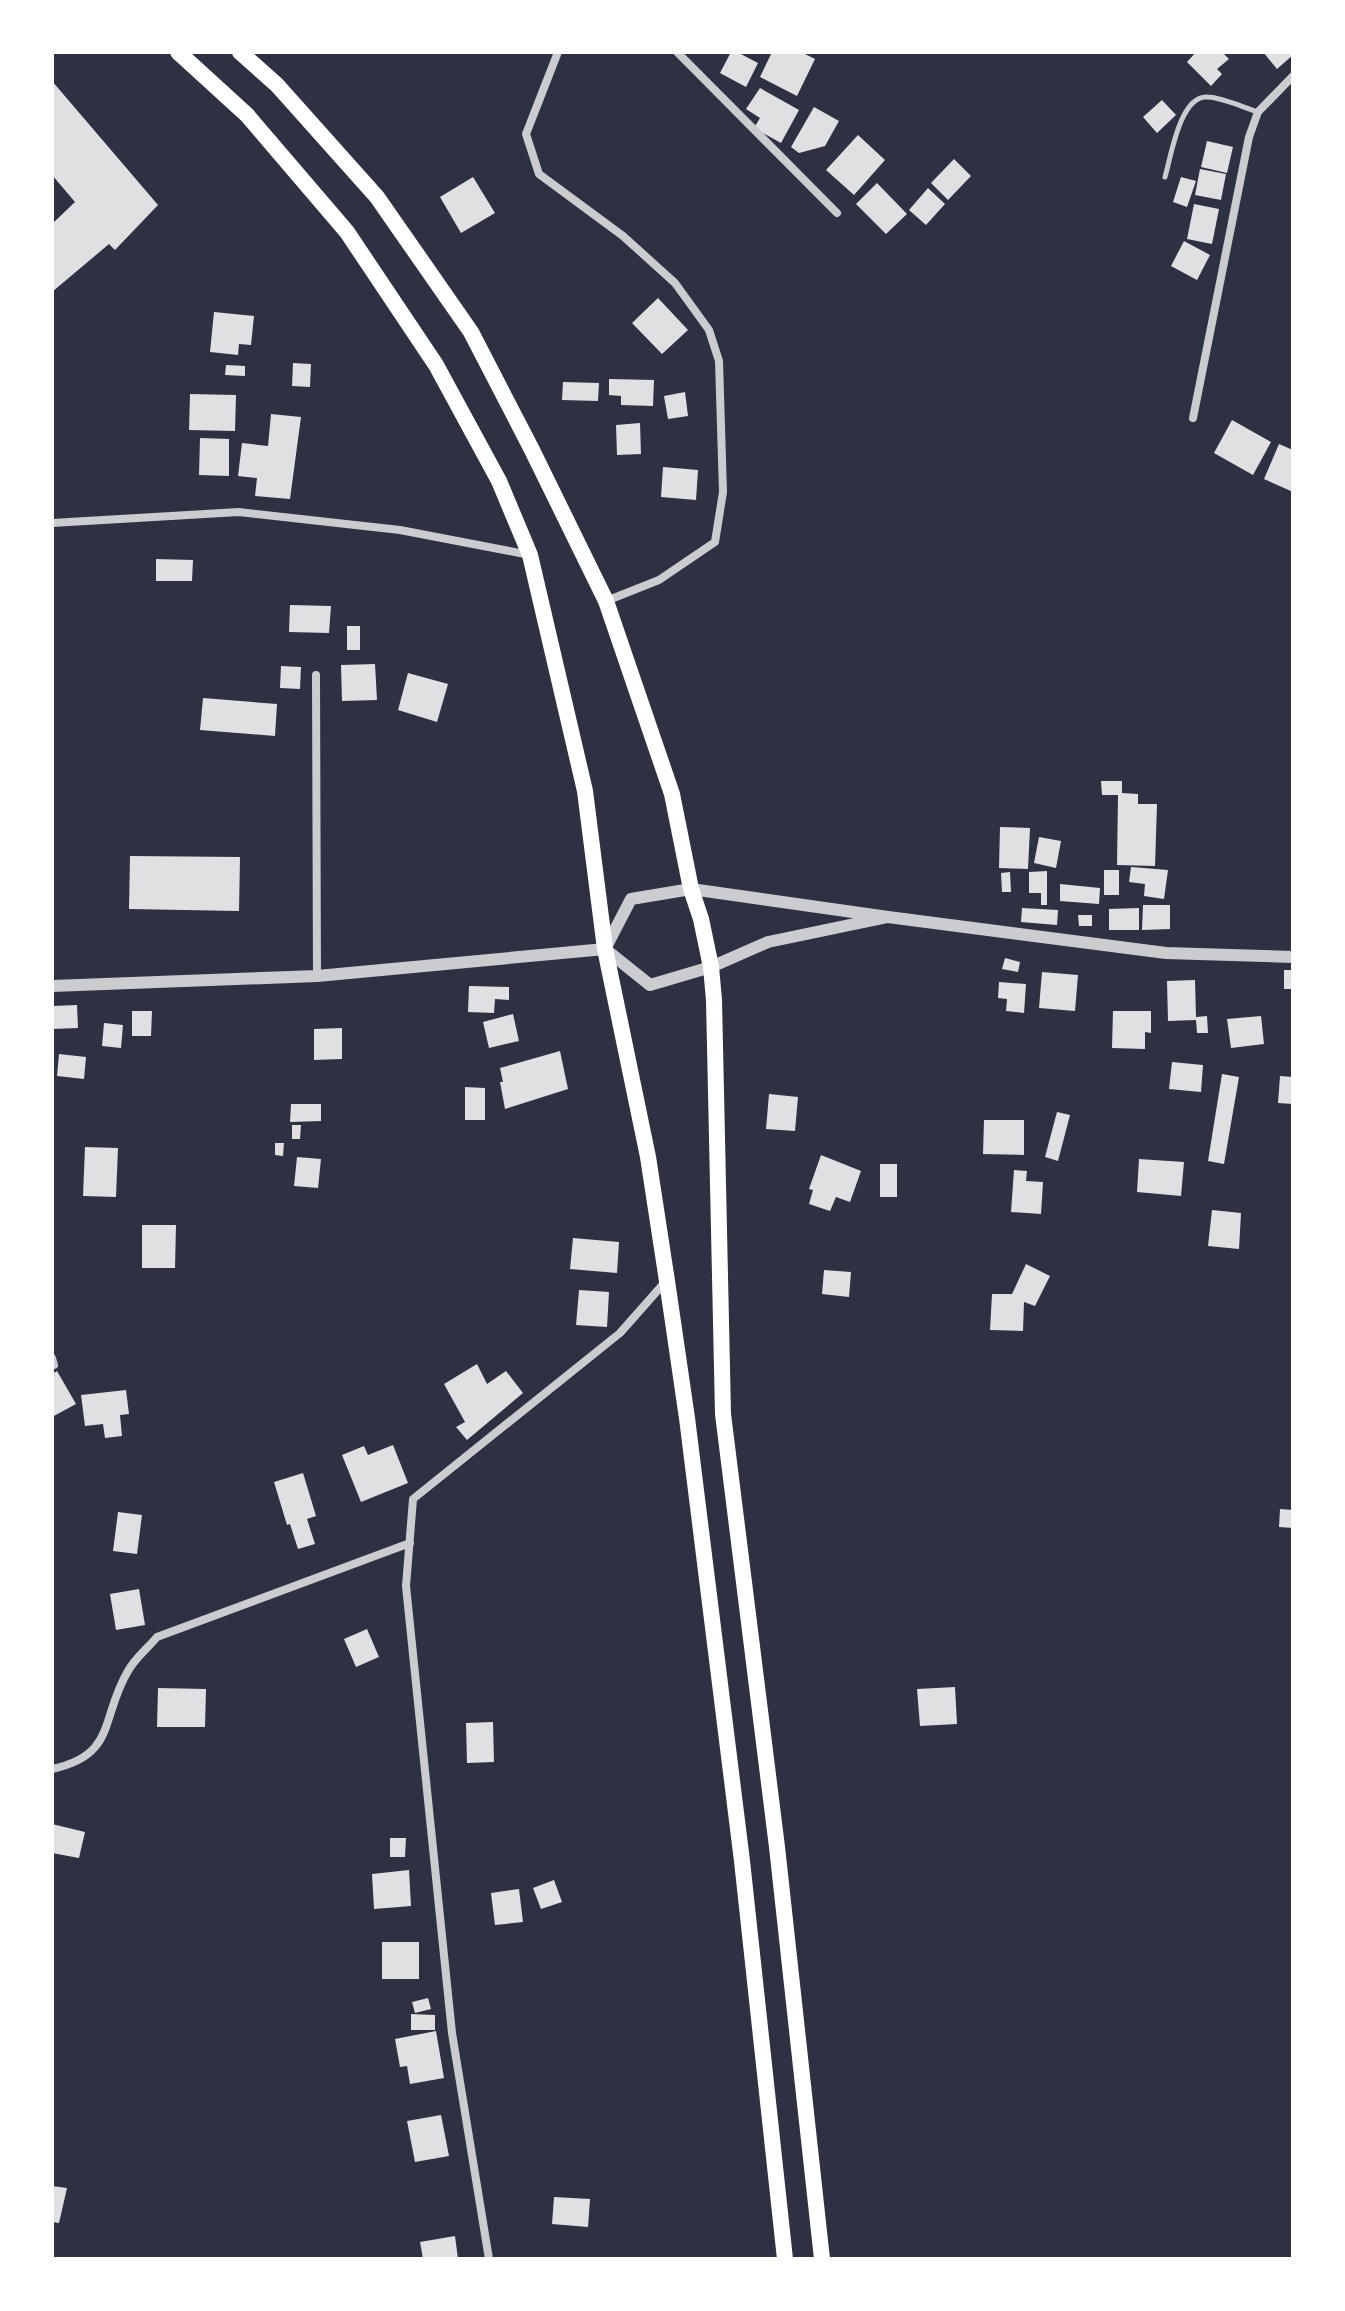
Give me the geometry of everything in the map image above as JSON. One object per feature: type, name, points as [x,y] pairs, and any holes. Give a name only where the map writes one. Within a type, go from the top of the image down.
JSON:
[{"type":"highway","points":[[178,52],[247,115],[347,232],[436,365],[499,481],[530,555],[585,791],[605,949],[648,1157],[667,1281],[742,1861],[785,2259]]},
{"type":"highway","points":[[240,52],[277,85],[377,197],[471,332],[606,601],[672,794],[711,967],[723,1414],[775,1831],[822,2259]]},
{"type":"street","points":[[558,52],[526,134],[539,174],[623,236],[675,283],[709,330],[719,361],[723,492],[715,542],[659,580],[606,601]]},
{"type":"street","points":[[677,52],[837,213]]},
{"type":"street","points":[[1193,418],[1249,137],[1258,112],[1293,76]]},
{"type":"street","points":[[52,523],[239,512],[400,530],[530,555]]},
{"type":"street","points":[[316,675],[317,976]]},
{"type":"street","points":[[605,949],[631,899],[691,889],[1166,953],[1293,957]]},
{"type":"street","points":[[52,986],[317,976],[605,949],[650,985],[711,967],[768,942],[888,917]]},
{"type":"street","points":[[489,2259],[452,2033],[406,1586],[413,1499],[620,1333],[667,1281]]},
{"type":"street","points":[[52,1769],[75,1764],[96,1750],[128,1670],[157,1637],[410,1543]]},
{"type":"lane","points":[[1165,177],[1183,115],[1192,102],[1208,97],[1258,112]]},
{"type":"building","points":[[731,52],[758,63],[746,87],[720,73]]},
{"type":"building","points":[[772,52],[801,52],[815,59],[797,96],[760,77]]},
{"type":"building","points":[[1196,52],[1222,52],[1229,59],[1217,69],[1222,74],[1211,86],[1187,62]]},
{"type":"building","points":[[1263,52],[1293,52],[1293,55],[1277,69]]},
{"type":"building","points":[[52,81],[158,205],[115,250],[109,244],[52,292],[52,224],[75,202],[52,175]]},
{"type":"building","points":[[760,88],[799,110],[781,143],[754,128],[760,118],[746,109]]},
{"type":"building","points":[[1162,100],[1176,115],[1157,133],[1143,117]]},
{"type":"building","points":[[814,107],[839,121],[825,146],[799,153],[791,147]]},
{"type":"building","points":[[858,135],[885,160],[854,195],[826,170]]},
{"type":"building","points":[[1207,141],[1233,147],[1227,173],[1201,167]]},
{"type":"building","points":[[954,159],[971,176],[948,200],[931,183]]},
{"type":"building","points":[[1200,169],[1226,174],[1221,200],[1195,195]]},
{"type":"building","points":[[473,177],[495,213],[461,233],[440,197]]},
{"type":"building","points":[[1181,177],[1196,181],[1187,207],[1173,202]]},
{"type":"building","points":[[877,183],[907,214],[886,234],[856,204]]},
{"type":"building","points":[[928,188],[945,204],[926,225],[909,210]]},
{"type":"building","points":[[1194,204],[1219,209],[1212,244],[1187,239]]},
{"type":"building","points":[[1184,241],[1210,255],[1197,280],[1171,266]]},
{"type":"building","points":[[658,298],[688,330],[662,354],[632,323]]},
{"type":"building","points":[[214,312],[254,316],[251,345],[239,344],[238,355],[210,352]]},
{"type":"building","points":[[293,363],[311,364],[310,387],[292,386]]},
{"type":"building","points":[[226,365],[245,366],[245,376],[225,375]]},
{"type":"building","points":[[609,379],[654,380],[653,406],[621,405],[621,396],[609,395]]},
{"type":"building","points":[[563,382],[599,383],[598,401],[562,400]]},
{"type":"building","points":[[685,392],[688,416],[668,419],[664,396]]},
{"type":"building","points":[[190,394],[236,395],[235,431],[189,430]]},
{"type":"building","points":[[271,414],[301,417],[290,499],[255,496],[257,478],[238,476],[242,443],[268,446]]},
{"type":"building","points":[[1232,420],[1271,442],[1253,475],[1214,453]]},
{"type":"building","points":[[640,423],[641,454],[617,455],[616,425]]},
{"type":"building","points":[[200,438],[229,439],[229,476],[199,475]]},
{"type":"building","points":[[1279,444],[1293,450],[1293,492],[1264,479]]},
{"type":"building","points":[[663,467],[698,470],[696,500],[661,497]]},
{"type":"building","points":[[156,559],[193,560],[192,581],[156,581]]},
{"type":"building","points":[[290,605],[331,606],[329,633],[289,632]]},
{"type":"building","points":[[347,626],[360,626],[360,650],[347,650]]},
{"type":"building","points":[[375,664],[377,700],[342,701],[341,665]]},
{"type":"building","points":[[281,666],[301,667],[300,689],[280,688]]},
{"type":"building","points":[[408,673],[448,684],[437,722],[398,710]]},
{"type":"building","points":[[203,698],[277,704],[275,736],[200,730]]},
{"type":"building","points":[[1101,781],[1122,781],[1122,793],[1138,794],[1138,804],[1157,804],[1155,866],[1117,865],[1118,795],[1102,795]]},
{"type":"building","points":[[1000,827],[1030,828],[1028,869],[999,868]]},
{"type":"building","points":[[1039,837],[1061,841],[1056,868],[1034,863]]},
{"type":"building","points":[[130,856],[240,857],[239,911],[129,909]]},
{"type":"building","points":[[1131,867],[1168,870],[1164,899],[1144,896],[1145,884],[1129,882]]},
{"type":"building","points":[[1104,870],[1119,870],[1119,895],[1104,895]]},
{"type":"building","points":[[1047,871],[1047,905],[1041,905],[1041,893],[1029,893],[1029,872]]},
{"type":"building","points":[[1010,872],[1011,892],[1002,892],[1001,873]]},
{"type":"building","points":[[1060,884],[1100,888],[1099,904],[1060,901]]},
{"type":"building","points":[[1143,905],[1170,905],[1170,929],[1142,930]]},
{"type":"building","points":[[1022,908],[1058,910],[1057,925],[1021,922]]},
{"type":"building","points":[[1139,908],[1139,930],[1109,930],[1109,909]]},
{"type":"building","points":[[1078,915],[1092,915],[1092,926],[1079,926]]},
{"type":"building","points":[[1005,958],[1020,962],[1018,972],[1002,969]]},
{"type":"building","points":[[1284,970],[1293,970],[1293,989],[1284,989]]},
{"type":"building","points":[[1042,972],[1078,975],[1075,1011],[1039,1008]]},
{"type":"building","points":[[1195,980],[1196,1017],[1207,1016],[1208,1033],[1197,1033],[1196,1020],[1168,1021],[1167,981]]},
{"type":"building","points":[[999,982],[1026,984],[1024,1013],[1006,1011],[1007,999],[998,998]]},
{"type":"building","points":[[469,986],[509,987],[509,1000],[495,999],[494,1013],[468,1012]]},
{"type":"building","points":[[77,1005],[78,1028],[52,1029],[52,1006]]},
{"type":"building","points":[[132,1011],[152,1011],[151,1036],[132,1036]]},
{"type":"building","points":[[1113,1011],[1151,1011],[1151,1033],[1145,1032],[1145,1049],[1112,1048]]},
{"type":"building","points":[[513,1014],[519,1041],[489,1048],[483,1022]]},
{"type":"building","points":[[1261,1016],[1264,1044],[1231,1048],[1227,1019]]},
{"type":"building","points":[[104,1023],[123,1025],[121,1048],[102,1046]]},
{"type":"building","points":[[342,1028],[342,1059],[314,1060],[314,1029]]},
{"type":"building","points":[[560,1051],[568,1089],[505,1109],[500,1068]]},
{"type":"building","points":[[59,1054],[86,1057],[84,1079],[57,1076]]},
{"type":"building","points":[[1172,1062],[1203,1065],[1201,1092],[1169,1089]]},
{"type":"building","points":[[1222,1074],[1239,1077],[1224,1164],[1208,1161]]},
{"type":"building","points":[[1280,1076],[1293,1077],[1293,1104],[1278,1103]]},
{"type":"building","points":[[465,1087],[485,1088],[485,1120],[465,1120]]},
{"type":"building","points":[[769,1094],[798,1097],[795,1131],[766,1129]]},
{"type":"building","points":[[291,1104],[321,1104],[321,1121],[290,1122]]},
{"type":"building","points":[[1057,1112],[1070,1115],[1058,1161],[1045,1157]]},
{"type":"building","points":[[984,1120],[1024,1120],[1024,1155],[983,1154]]},
{"type":"building","points":[[292,1125],[301,1125],[300,1139],[292,1139]]},
{"type":"building","points":[[275,1143],[284,1143],[283,1156],[275,1155]]},
{"type":"building","points":[[85,1147],[118,1148],[116,1197],[83,1196]]},
{"type":"building","points":[[821,1155],[861,1171],[850,1202],[836,1197],[830,1211],[809,1204],[813,1190],[809,1189]]},
{"type":"building","points":[[297,1157],[321,1159],[318,1188],[294,1186]]},
{"type":"building","points":[[1139,1159],[1184,1162],[1181,1196],[1137,1192]]},
{"type":"building","points":[[880,1164],[897,1164],[897,1197],[880,1197]]},
{"type":"building","points":[[1014,1170],[1027,1171],[1026,1181],[1043,1182],[1041,1214],[1011,1212]]},
{"type":"building","points":[[1212,1210],[1241,1213],[1239,1249],[1208,1246]]},
{"type":"building","points":[[142,1225],[176,1225],[175,1268],[142,1268]]},
{"type":"building","points":[[573,1238],[619,1242],[617,1273],[570,1269]]},
{"type":"building","points":[[1026,1264],[1050,1276],[1035,1306],[1024,1302],[1023,1331],[990,1330],[992,1294],[1012,1294]]},
{"type":"building","points":[[824,1270],[851,1272],[849,1297],[822,1294]]},
{"type":"building","points":[[579,1290],[609,1292],[607,1327],[576,1325]]},
{"type":"building","points":[[477,1364],[487,1384],[506,1371],[523,1393],[467,1440],[456,1427],[465,1422],[444,1384]]},
{"type":"building","points":[[57,1371],[76,1404],[52,1417],[52,1374]]},
{"type":"building","points":[[126,1390],[129,1414],[120,1415],[122,1436],[105,1438],[103,1424],[85,1426],[81,1395]]},
{"type":"building","points":[[393,1445],[408,1483],[361,1502],[342,1455],[364,1446],[368,1455]]},
{"type":"building","points":[[303,1473],[316,1516],[307,1519],[315,1544],[298,1549],[274,1482]]},
{"type":"building","points":[[1280,1509],[1293,1510],[1293,1528],[1279,1527]]},
{"type":"building","points":[[118,1512],[142,1515],[137,1554],[113,1551]]},
{"type":"building","points":[[139,1589],[145,1625],[116,1630],[110,1594]]},
{"type":"building","points":[[367,1629],[379,1657],[356,1667],[344,1639]]},
{"type":"building","points":[[955,1687],[957,1724],[920,1726],[917,1689]]},
{"type":"building","points":[[158,1688],[206,1689],[205,1727],[157,1727]]},
{"type":"building","points":[[493,1722],[494,1762],[467,1763],[466,1723]]},
{"type":"building","points":[[52,1824],[85,1832],[79,1858],[52,1853]]},
{"type":"building","points":[[390,1838],[406,1838],[405,1857],[390,1857]]},
{"type":"building","points":[[409,1870],[411,1906],[374,1909],[372,1874]]},
{"type":"building","points":[[554,1880],[562,1902],[541,1909],[533,1888]]},
{"type":"building","points":[[519,1889],[523,1922],[495,1925],[491,1893]]},
{"type":"building","points":[[382,1942],[419,1942],[419,1979],[382,1979]]},
{"type":"building","points":[[428,1998],[431,2009],[415,2013],[412,2002]]},
{"type":"building","points":[[411,2014],[435,2015],[435,2030],[411,2030]]},
{"type":"building","points":[[436,2031],[444,2078],[410,2084],[407,2066],[400,2067],[395,2039]]},
{"type":"building","points":[[441,2115],[449,2156],[415,2162],[407,2121]]},
{"type":"building","points":[[52,2186],[67,2188],[59,2223],[52,2222]]},
{"type":"building","points":[[554,2197],[590,2199],[588,2227],[552,2224]]},
{"type":"building","points":[[455,2236],[458,2259],[423,2259],[420,2242]]}]
